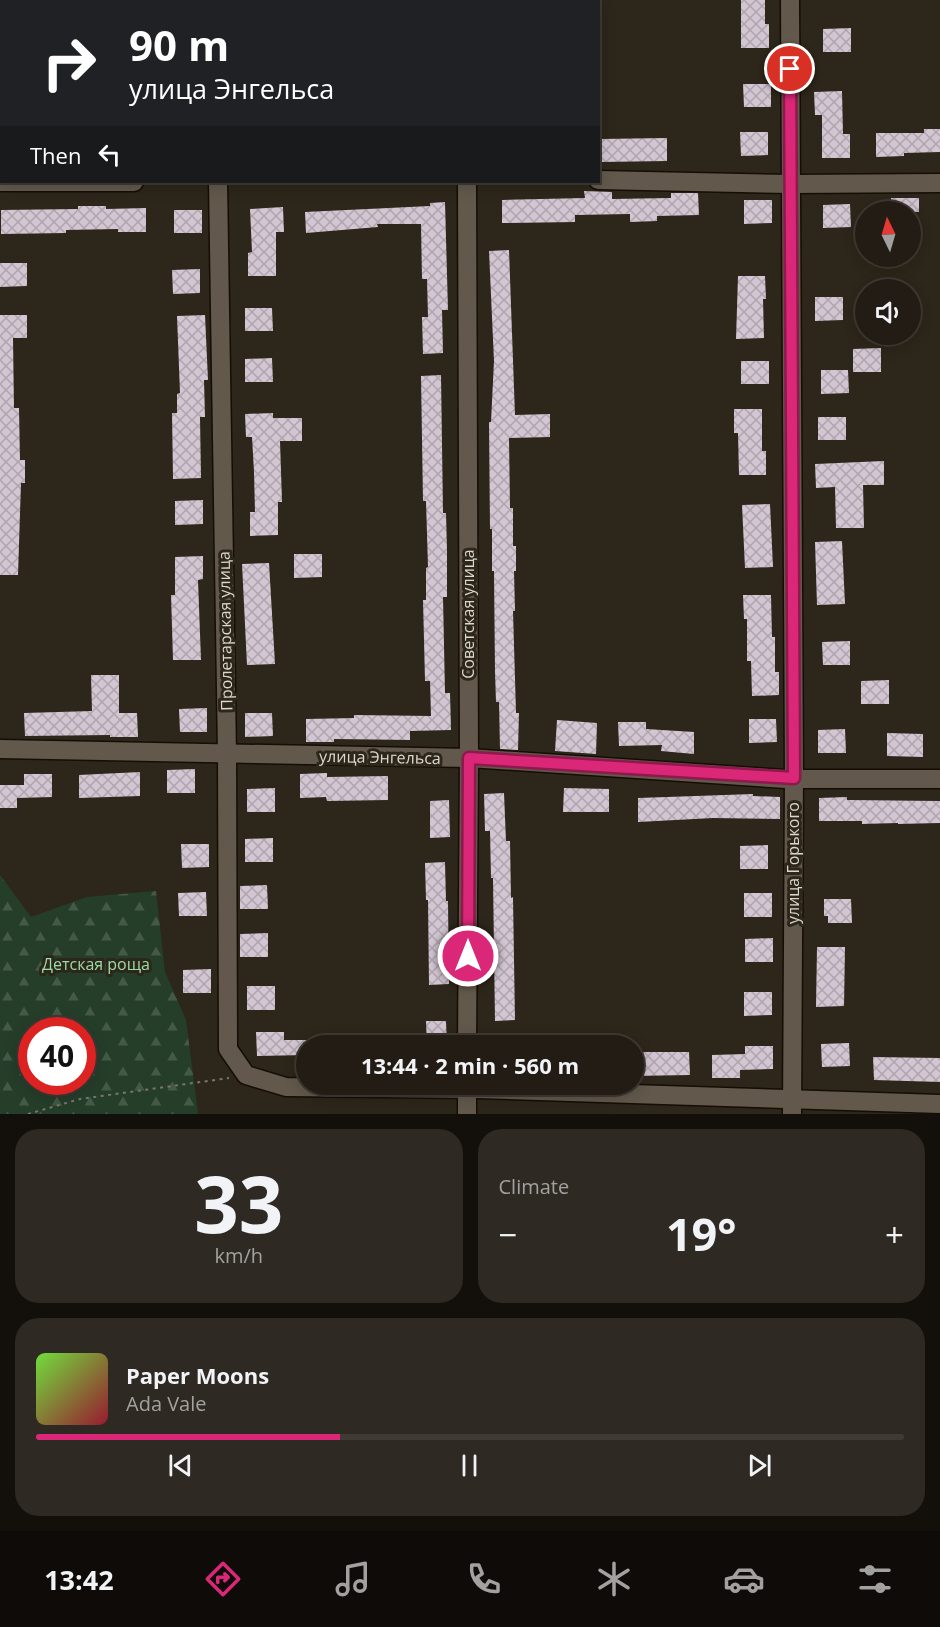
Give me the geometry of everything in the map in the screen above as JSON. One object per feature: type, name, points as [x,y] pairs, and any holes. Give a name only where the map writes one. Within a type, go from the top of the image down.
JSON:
[{"type":"street","name":"улица Горького","points":[[790,0],[794,778],[792,1107]]},
{"type":"street","points":[[600,180],[791,184],[940,183]]},
{"type":"street","name":"Пролетарская улица","points":[[218,183],[227,754],[228,1049],[246,1075]]},
{"type":"street","name":"Советская улица","points":[[467,183],[469,758],[467,1035]]},
{"type":"street","name":"улица Энгельса","points":[[0,749],[469,758],[794,778],[940,779]]},
{"type":"street","points":[[246,1075],[286,1087],[296,1087]]},
{"type":"street","points":[[467,1095],[467,1114]]},
{"type":"street","points":[[606,1095],[792,1107],[940,1104]]},
{"type":"path","points":[[28,1114],[80,1099],[246,1075]]},
{"type":"green space","name":"Детская роща","points":[[0,875],[31,917],[87,897],[156,891],[165,972],[186,1020],[198,1114],[0,1114]]},
{"type":"building","points":[[741,0],[765,0],[765,24],[769,24],[769,48],[741,48]]},
{"type":"building","points":[[851,28],[851,52],[823,52],[823,29]]},
{"type":"building","points":[[743,84],[771,84],[771,107],[744,107]]},
{"type":"building","points":[[842,91],[843,134],[850,134],[850,158],[822,158],[822,115],[815,115],[814,92]]},
{"type":"building","points":[[924,129],[940,129],[940,152],[904,153],[904,156],[876,157],[876,133],[924,133]]},
{"type":"building","points":[[740,132],[768,132],[768,155],[741,156]]},
{"type":"building","points":[[667,138],[667,161],[600,162],[600,139]]},
{"type":"building","points":[[584,191],[612,192],[612,199],[671,198],[671,193],[698,193],[699,215],[657,216],[657,221],[630,222],[630,214],[575,215],[575,222],[502,223],[502,200],[585,198]]},
{"type":"building","points":[[891,198],[919,198],[919,201],[891,201]]},
{"type":"building","points":[[744,200],[772,200],[772,223],[744,224]]},
{"type":"building","points":[[445,202],[448,310],[442,310],[443,353],[423,354],[422,317],[428,317],[427,279],[422,279],[421,224],[377,224],[378,227],[306,233],[305,212],[430,206],[430,203]]},
{"type":"building","points":[[850,204],[851,227],[823,228],[823,205]]},
{"type":"building","points":[[78,206],[106,206],[106,209],[146,208],[146,232],[118,232],[118,229],[1,234],[1,210],[78,209]]},
{"type":"building","points":[[283,207],[284,232],[276,232],[276,276],[248,276],[248,253],[252,252],[250,209]]},
{"type":"building","points":[[174,210],[202,210],[202,233],[174,233]]},
{"type":"building","points":[[509,250],[515,415],[550,414],[550,437],[509,438],[510,508],[513,508],[513,546],[516,546],[515,611],[513,611],[516,713],[519,713],[518,750],[500,749],[499,702],[496,702],[494,571],[492,571],[492,529],[490,529],[489,422],[491,422],[494,361],[489,251]]},
{"type":"building","points":[[0,263],[27,263],[27,286],[0,287]]},
{"type":"building","points":[[200,269],[200,293],[173,294],[172,270]]},
{"type":"building","points":[[738,276],[765,276],[764,338],[736,339]]},
{"type":"building","points":[[815,297],[843,297],[843,320],[815,321]]},
{"type":"building","points":[[245,308],[272,308],[273,331],[245,331]]},
{"type":"building","points":[[0,315],[27,315],[27,338],[13,338],[14,408],[19,408],[20,460],[25,460],[25,483],[21,483],[18,575],[0,575]]},
{"type":"building","points":[[205,315],[208,380],[204,380],[205,417],[200,417],[201,478],[173,479],[172,413],[177,413],[177,394],[180,393],[177,316]]},
{"type":"building","points":[[881,348],[881,372],[853,372],[853,349]]},
{"type":"building","points":[[272,358],[273,382],[245,382],[245,359]]},
{"type":"building","points":[[741,361],[769,361],[769,384],[741,384]]},
{"type":"building","points":[[821,370],[848,370],[849,393],[821,394]]},
{"type":"building","points":[[441,375],[443,513],[446,513],[447,550],[447,597],[443,597],[445,693],[450,693],[451,730],[410,731],[410,740],[334,739],[334,742],[306,742],[306,719],[354,718],[354,715],[431,716],[430,681],[425,681],[423,600],[426,600],[426,568],[428,567],[426,501],[423,501],[421,376]]},
{"type":"building","points":[[734,409],[762,409],[762,451],[766,451],[766,475],[739,475],[738,433],[734,433]]},
{"type":"building","points":[[273,413],[273,418],[302,418],[302,441],[280,441],[282,502],[278,502],[278,535],[250,536],[250,512],[255,512],[254,472],[252,437],[246,437],[245,414]]},
{"type":"building","points":[[818,417],[846,417],[846,440],[818,440]]},
{"type":"building","points":[[884,461],[884,485],[863,485],[864,528],[836,528],[835,487],[816,488],[815,464]]},
{"type":"building","points":[[203,500],[203,524],[175,525],[175,501]]},
{"type":"building","points":[[770,504],[773,567],[745,568],[742,505]]},
{"type":"building","points":[[842,541],[845,604],[817,605],[815,542]]},
{"type":"building","points":[[294,554],[322,554],[322,577],[294,578]]},
{"type":"building","points":[[203,556],[203,579],[198,580],[201,660],[173,660],[171,595],[175,595],[175,557]]},
{"type":"building","points":[[269,563],[275,664],[247,665],[242,564]]},
{"type":"building","points":[[743,595],[771,595],[772,637],[775,637],[775,672],[779,672],[779,695],[752,696],[751,661],[747,661],[747,619],[744,619]]},
{"type":"building","points":[[850,641],[850,665],[823,665],[822,642]]},
{"type":"building","points":[[91,675],[119,675],[119,713],[137,713],[138,737],[25,736],[24,713],[92,711]]},
{"type":"building","points":[[889,680],[889,704],[861,704],[861,681]]},
{"type":"building","points":[[207,708],[207,732],[180,732],[179,709]]},
{"type":"building","points":[[245,713],[272,713],[273,736],[245,737]]},
{"type":"building","points":[[749,719],[776,719],[777,742],[749,743]]},
{"type":"building","points":[[557,720],[597,723],[596,754],[555,751]]},
{"type":"building","points":[[618,722],[646,722],[646,729],[694,732],[694,754],[661,751],[662,745],[619,746]]},
{"type":"building","points":[[845,729],[846,753],[818,753],[818,730]]},
{"type":"building","points":[[887,733],[923,734],[923,757],[887,756]]},
{"type":"building","points":[[195,769],[195,793],[167,793],[167,770]]},
{"type":"building","points":[[140,772],[140,796],[79,798],[79,775]]},
{"type":"building","points":[[327,773],[327,777],[388,776],[388,800],[327,801],[326,797],[300,798],[300,774]]},
{"type":"building","points":[[24,774],[52,774],[52,797],[17,798],[17,808],[0,808],[0,785],[24,785]]},
{"type":"building","points":[[275,788],[275,812],[247,812],[247,789]]},
{"type":"building","points":[[564,788],[609,789],[609,812],[563,812]]},
{"type":"building","points":[[504,793],[506,841],[510,841],[511,898],[513,897],[515,1020],[495,1021],[493,878],[491,878],[490,831],[485,831],[484,794]]},
{"type":"building","points":[[753,794],[753,796],[780,797],[780,819],[713,818],[638,822],[638,798]]},
{"type":"building","points":[[847,797],[847,800],[940,801],[940,823],[862,824],[862,821],[819,821],[819,798]]},
{"type":"building","points":[[449,800],[450,837],[430,838],[430,801]]},
{"type":"building","points":[[273,838],[273,862],[245,862],[245,839]]},
{"type":"building","points":[[181,844],[209,844],[209,867],[182,868]]},
{"type":"building","points":[[768,845],[768,869],[740,869],[740,846]]},
{"type":"building","points":[[445,862],[449,984],[429,985],[425,863]]},
{"type":"building","points":[[267,885],[268,909],[240,909],[240,886]]},
{"type":"building","points":[[206,892],[207,916],[179,916],[178,893]]},
{"type":"building","points":[[744,893],[772,893],[772,917],[744,917]]},
{"type":"building","points":[[824,899],[851,899],[852,923],[828,923],[828,916],[824,916]]},
{"type":"building","points":[[268,933],[268,957],[240,957],[240,934]]},
{"type":"building","points":[[773,938],[773,962],[745,962],[745,939]]},
{"type":"building","points":[[817,947],[845,947],[844,1006],[816,1007]]},
{"type":"building","points":[[211,969],[211,993],[183,993],[183,970]]},
{"type":"building","points":[[247,986],[275,986],[275,1010],[247,1010]]},
{"type":"building","points":[[744,992],[772,992],[772,1015],[744,1016]]},
{"type":"building","points":[[426,1021],[446,1021],[447,1035],[427,1035]]},
{"type":"building","points":[[256,1032],[284,1032],[284,1040],[296,1040],[296,1055],[257,1056]]},
{"type":"building","points":[[354,1033],[382,1033],[382,1035],[354,1035]]},
{"type":"building","points":[[849,1043],[850,1066],[822,1067],[821,1044]]},
{"type":"building","points":[[745,1046],[773,1046],[773,1069],[740,1070],[740,1078],[712,1078],[712,1055],[745,1054]]},
{"type":"building","points":[[644,1052],[689,1052],[690,1075],[644,1076]]},
{"type":"building","points":[[873,1057],[940,1058],[940,1082],[874,1080]]},
{"type":"route","points":[[468,956],[469,758],[794,778],[790,69]]}]
